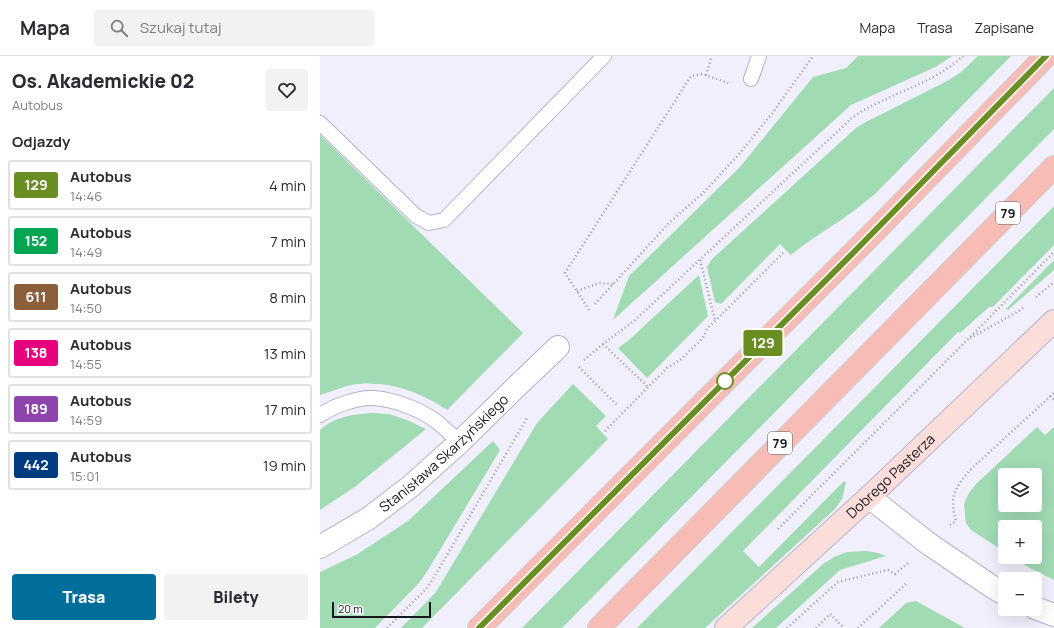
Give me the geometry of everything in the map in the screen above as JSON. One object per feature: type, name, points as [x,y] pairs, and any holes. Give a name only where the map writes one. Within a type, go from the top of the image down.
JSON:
[{"type":"main road","points":[[479,628],[1046,56]]},
{"type":"main road","name":"79","points":[[599,628],[1054,167]]},
{"type":"street","name":"Dobrego Pasterza","points":[[726,628],[869,496],[1054,321]]},
{"type":"street","name":"Stanisława Skarżyńskiego","points":[[320,547],[369,518],[411,486],[460,442],[558,347]]},
{"type":"street","points":[[869,496],[929,544],[998,590]]},
{"type":"lane","points":[[320,123],[416,216],[429,222],[444,220],[604,56]]},
{"type":"lane","points":[[751,79],[759,56]]},
{"type":"lane","points":[[320,416],[340,404],[355,400],[374,398],[397,403],[415,410],[436,422],[460,442]]},
{"type":"path","points":[[706,76],[712,56]]},
{"type":"path","points":[[595,304],[669,223],[704,192],[741,152],[813,56]]},
{"type":"path","points":[[634,321],[852,118],[864,110],[935,76],[963,56]]},
{"type":"path","points":[[589,310],[565,273],[690,76],[702,74],[740,87],[751,79]]},
{"type":"path","points":[[778,529],[1054,252]]},
{"type":"path","points":[[605,431],[667,368],[680,360],[703,338],[707,329],[715,320],[783,253]]},
{"type":"path","points":[[700,260],[715,320]]},
{"type":"path","points":[[1031,301],[1054,282]]},
{"type":"path","points":[[577,291],[599,283],[613,284]]},
{"type":"path","points":[[966,340],[1019,311],[1025,306]]},
{"type":"path","points":[[603,344],[648,387]]},
{"type":"path","points":[[558,347],[618,405]]},
{"type":"path","points":[[950,525],[956,521],[953,508],[953,495],[962,479],[1054,393]]},
{"type":"path","points":[[1050,396],[1054,400]]},
{"type":"path","points":[[387,628],[426,589],[433,579],[507,452]]},
{"type":"path","points":[[787,628],[838,582],[888,570],[895,574],[905,565]]},
{"type":"path","points":[[858,628],[908,582]]},
{"type":"path","points":[[816,628],[830,614],[844,628]]},
{"type":"green space","points":[[858,56],[952,56],[929,70],[851,105],[613,320],[629,276],[739,168],[813,77],[846,68]]},
{"type":"green space","points":[[978,56],[1011,56],[875,194],[847,216],[806,243],[791,255],[780,244],[721,304],[715,302],[707,267],[711,260],[856,128],[949,80],[961,72]]},
{"type":"green space","points":[[1054,88],[1054,129],[562,628],[522,628]]},
{"type":"green space","points":[[320,135],[523,333],[447,410],[427,398],[394,386],[382,384],[354,385],[320,395]]},
{"type":"green space","points":[[1054,206],[1054,245],[993,307],[989,307],[960,333],[958,332],[743,551],[759,567],[844,481],[846,483],[842,499],[835,509],[705,628],[637,628]]},
{"type":"green space","points":[[1054,260],[1054,270],[1008,310],[1006,309]]},
{"type":"green space","points":[[699,275],[708,316],[647,378],[618,348],[629,340]]},
{"type":"green space","points":[[573,384],[606,416],[596,426],[608,439],[422,628],[401,628],[436,592],[537,423]]},
{"type":"green space","points":[[371,413],[389,414],[407,420],[426,429],[356,486],[320,510],[320,430],[338,419]]},
{"type":"green space","points":[[1037,427],[1045,435],[1054,427],[1054,580],[1042,574],[1042,572],[1038,572],[1024,564],[1042,564],[1042,520],[998,520],[998,547],[971,530],[966,523],[964,505],[969,493],[975,485]]},
{"type":"green space","points":[[493,441],[500,450],[419,583],[375,628],[320,628],[320,572],[356,555],[408,521]]},
{"type":"green space","points":[[867,551],[886,556],[840,570],[776,628],[752,628],[823,564],[834,557],[847,552]]},
{"type":"green space","points":[[916,601],[965,628],[879,628],[906,603]]},
{"type":"bus line","name":"129","points":[[479,628],[855,251],[1046,56]]}]
